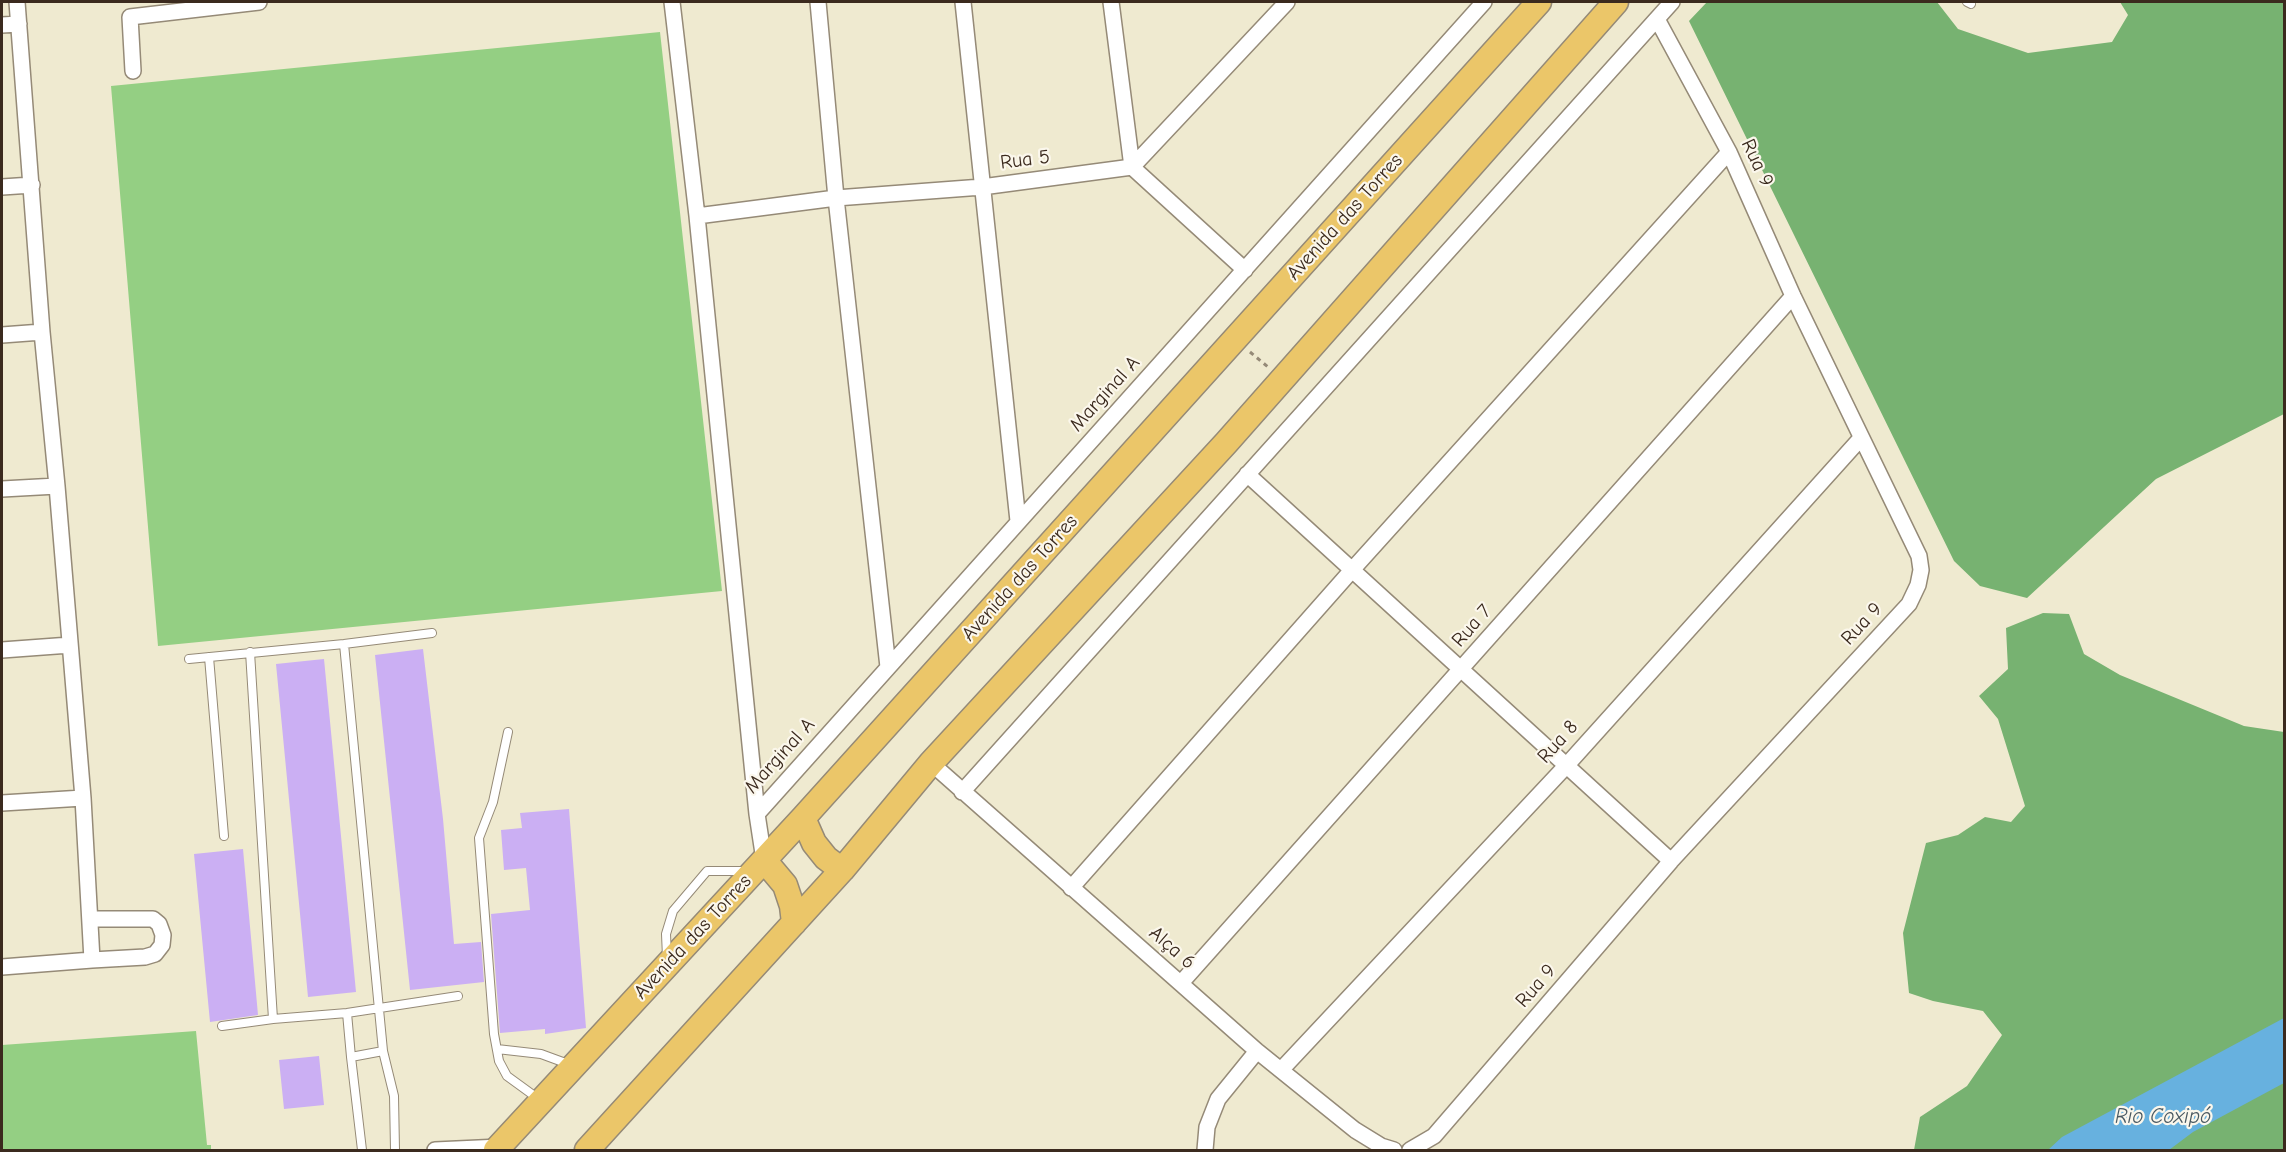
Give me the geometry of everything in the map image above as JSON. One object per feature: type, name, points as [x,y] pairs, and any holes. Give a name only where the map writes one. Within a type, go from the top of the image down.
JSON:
[{"type":"main road","name":"Avenida das Torres","points":[[498,1148],[803,818],[1539,2]]},
{"type":"main road","points":[[587,1150],[842,870],[931,763],[1219,452],[1616,2]]},
{"type":"main road","points":[[803,818],[814,843],[826,858],[842,870]]},
{"type":"main road","points":[[759,866],[785,885],[792,906],[794,923]]},
{"type":"street","points":[[17,2],[42,332],[83,798],[92,960]]},
{"type":"street","points":[[133,71],[130,17],[260,2]]},
{"type":"street","points":[[672,2],[697,216],[757,814],[759,866]]},
{"type":"street","points":[[818,2],[836,198],[888,667]]},
{"type":"street","points":[[963,2],[1018,521]]},
{"type":"street","points":[[1111,2],[1132,167],[1245,270]]},
{"type":"street","points":[[1132,167],[1287,2]]},
{"type":"street","name":"Marginal A","points":[[757,814],[1484,2]]},
{"type":"street","points":[[962,792],[1672,2]]},
{"type":"street","name":"Rua 9","points":[[1410,1150],[1434,1136],[1671,861],[1909,604],[1918,585],[1921,570],[1919,556],[1793,296],[1729,152],[1657,19]]},
{"type":"street","points":[[2,25],[20,24]]},
{"type":"street","points":[[1071,888],[1352,570],[1729,152]]},
{"type":"street","name":"Rua 5","points":[[697,216],[836,198],[982,187],[1132,167]]},
{"type":"street","points":[[2,187],[32,185]]},
{"type":"street","name":"Rua 7","points":[[1181,983],[1793,296]]},
{"type":"street","points":[[2,335],[42,332]]},
{"type":"street","name":"Rua 8","points":[[1281,1070],[1566,765],[1861,438]]},
{"type":"street","points":[[1247,474],[1671,861]]},
{"type":"street","points":[[2,489],[57,486]]},
{"type":"street","points":[[2,650],[70,645]]},
{"type":"street","name":"Alça 6","points":[[931,763],[1257,1051],[1355,1130],[1381,1146],[1394,1150]]},
{"type":"street","points":[[2,803],[83,798]]},
{"type":"street","points":[[2,967],[145,957],[155,954],[162,945],[163,935],[159,924],[153,919],[90,919]]},
{"type":"street","points":[[1205,1150],[1207,1127],[1218,1099],[1257,1051]]},
{"type":"street","points":[[435,1150],[498,1148]]},
{"type":"lane","points":[[189,659],[432,633]]},
{"type":"lane","points":[[344,644],[378,1008],[383,1051],[394,1096],[395,1150]]},
{"type":"lane","points":[[250,652],[273,1019]]},
{"type":"lane","points":[[209,657],[224,836]]},
{"type":"lane","points":[[508,732],[494,801],[479,838],[494,1034],[499,1061],[507,1077],[541,1102]]},
{"type":"lane","points":[[668,964],[666,934],[673,911],[707,871],[759,866]]},
{"type":"lane","points":[[222,1026],[347,1013],[458,996]]},
{"type":"lane","points":[[347,1013],[362,1150]]},
{"type":"lane","points":[[497,1049],[541,1054],[573,1066]]},
{"type":"lane","points":[[351,1057],[383,1051]]},
{"type":"path","points":[[1235,339],[1282,380]]},
{"type":"green space","points":[[1707,2],[1937,2],[1958,29],[2028,53],[2112,42],[2128,15],[2120,2],[2284,2],[2284,414],[2156,479],[2027,598],[1980,586],[1954,561],[1689,21]]},
{"type":"green space","points":[[660,32],[722,591],[158,646],[111,86]]},
{"type":"green space","points":[[2043,613],[2069,614],[2084,654],[2120,675],[2244,726],[2284,732],[2284,1150],[1914,1150],[1920,1117],[1967,1086],[2002,1035],[1983,1011],[1933,1001],[1909,993],[1903,933],[1926,843],[1958,835],[1985,817],[2011,822],[2025,806],[1998,719],[1979,696],[2008,669],[2006,628]]},
{"type":"green space","points":[[196,1031],[207,1145],[211,1145],[211,1150],[2,1150],[2,1045]]},
{"type":"water","name":"Rio Coxipó","points":[[2284,1018],[2284,1083],[2193,1132],[2169,1150],[2048,1150],[2062,1137]]},
{"type":"building","points":[[423,649],[443,819],[454,944],[481,942],[484,982],[410,990],[375,655]]},
{"type":"building","points":[[324,659],[356,992],[308,997],[276,664]]},
{"type":"building","points":[[569,809],[586,1028],[545,1034],[545,1029],[500,1033],[491,914],[530,910],[526,868],[504,870],[501,830],[522,828],[520,813]]},
{"type":"building","points":[[243,849],[258,1015],[210,1022],[194,854]]},
{"type":"building","points":[[319,1056],[324,1105],[284,1109],[279,1060]]}]
